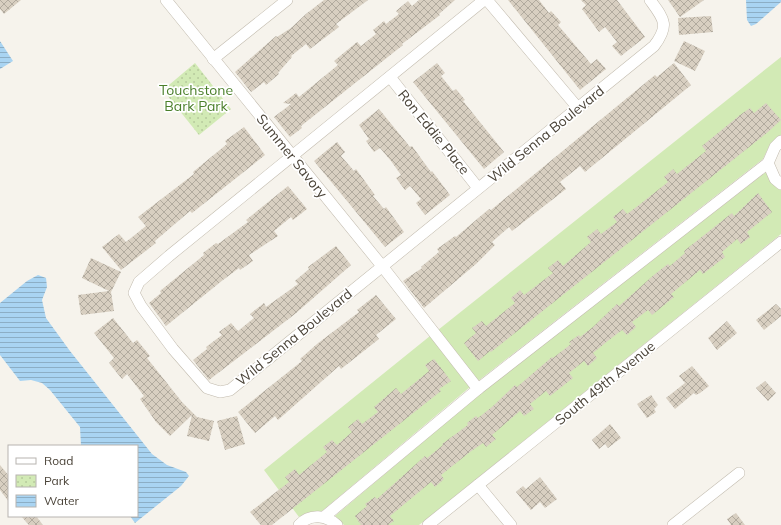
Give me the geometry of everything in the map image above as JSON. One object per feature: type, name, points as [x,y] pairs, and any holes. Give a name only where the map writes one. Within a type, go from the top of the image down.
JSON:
[{"type":"street","name":"Summer Savory","points":[[166,0],[291,156],[382,266],[478,389]]},
{"type":"street","points":[[214,59],[287,0]]},
{"type":"street","points":[[486,0],[578,108]]},
{"type":"street","name":"Wild Senna Boulevard","points":[[486,0],[291,156],[139,282],[134,293],[141,306],[173,349],[207,388],[220,392],[230,390],[654,46],[662,36],[665,27],[663,19],[650,0]]},
{"type":"street","name":"Ron Eddie Place","points":[[390,77],[478,188]]},
{"type":"street","points":[[324,517],[478,389],[768,163],[775,147],[781,141]]},
{"type":"street","points":[[768,163],[775,179],[781,184]]},
{"type":"street","name":"South 49th Avenue","points":[[428,525],[781,242]]},
{"type":"street","points":[[673,525],[739,473]]},
{"type":"street","points":[[478,485],[511,525]]},
{"type":"street","points":[[299,525],[308,518],[316,516],[324,517],[337,525]]},
{"type":"green space","points":[[781,57],[781,135],[770,144],[763,159],[478,381],[438,330]]},
{"type":"green space","name":"Touchstone Bark Park","points":[[195,63],[231,109],[199,135],[163,90]]},
{"type":"green space","points":[[766,172],[772,183],[781,190],[781,234],[419,525],[344,525],[335,516],[481,393]]},
{"type":"green space","points":[[430,336],[470,387],[322,511],[306,513],[299,517],[264,470]]},
{"type":"water","points":[[746,0],[781,0],[781,2],[756,24],[751,26],[747,20]]},
{"type":"water","points":[[0,41],[13,61],[0,69]]},
{"type":"water","points":[[38,275],[46,278],[47,287],[42,300],[46,318],[70,351],[152,454],[167,465],[186,472],[189,476],[181,486],[135,523],[131,517],[138,517],[138,445],[81,445],[80,427],[50,390],[42,383],[31,380],[20,381],[0,355],[0,303],[27,281]]},
{"type":"building","points":[[0,0],[21,0],[4,14],[0,9]]},
{"type":"building","points":[[324,0],[368,0],[336,24],[339,27],[310,49],[306,44],[291,56],[292,57],[278,73],[279,74],[266,85],[264,82],[251,92],[235,72],[276,36],[277,37],[291,28]]},
{"type":"building","points":[[419,0],[455,0],[439,14],[440,15],[301,126],[302,128],[290,137],[274,117],[291,104],[283,103],[296,93],[299,97],[338,65],[334,61],[357,42],[361,46],[376,34],[373,30],[384,21],[386,24],[399,14],[396,11],[408,1],[412,6]]},
{"type":"building","points":[[508,0],[539,0],[549,13],[551,11],[561,22],[558,25],[591,64],[597,59],[606,69],[580,90]]},
{"type":"building","points":[[581,0],[617,0],[645,37],[621,56],[612,46],[617,42],[605,27],[599,32],[582,9],[586,5]]},
{"type":"building","points":[[668,0],[704,0],[680,17]]},
{"type":"building","points":[[711,16],[713,32],[679,35],[678,18]]},
{"type":"building","points":[[684,41],[705,51],[695,71],[674,61]]},
{"type":"building","points":[[437,63],[445,73],[441,76],[453,91],[456,89],[465,100],[463,101],[504,152],[484,169],[413,82]]},
{"type":"building","points":[[674,63],[691,85],[585,172],[580,166],[560,182],[566,189],[512,231],[509,227],[492,242],[495,245],[476,264],[424,308],[403,281],[422,268],[421,267],[439,252],[437,249],[455,236],[456,237],[489,209],[491,210],[655,75],[657,77]]},
{"type":"building","points":[[766,103],[781,120],[768,132],[478,361],[464,343],[476,333],[472,328],[482,321],[486,326],[515,303],[511,298],[520,290],[524,295],[553,273],[548,268],[558,260],[563,266],[591,242],[587,237],[597,229],[601,234],[617,222],[613,217],[623,209],[627,214],[668,182],[664,177],[673,169],[677,174],[706,151],[702,146],[740,115],[750,108],[754,113]]},
{"type":"building","points":[[379,109],[410,147],[412,146],[450,195],[425,215],[416,203],[421,199],[410,186],[405,190],[396,178],[401,175],[380,148],[374,152],[366,141],[369,139],[359,125]]},
{"type":"building","points":[[244,127],[265,155],[192,213],[190,211],[155,241],[156,243],[121,270],[102,247],[119,234],[126,242],[146,226],[138,217],[194,174],[193,172],[227,144],[225,141]]},
{"type":"building","points":[[337,142],[345,152],[341,156],[354,171],[356,169],[375,195],[373,196],[384,209],[386,207],[404,232],[385,247],[314,161]]},
{"type":"building","points":[[288,186],[307,209],[293,220],[291,217],[274,231],[278,236],[249,255],[253,261],[240,270],[239,268],[166,326],[149,303],[161,293],[160,291],[204,255],[203,253],[248,222],[246,220]]},
{"type":"building","points":[[758,193],[772,212],[747,232],[750,237],[741,244],[737,239],[722,252],[725,257],[703,274],[700,270],[671,294],[674,297],[652,315],[648,310],[632,322],[636,327],[627,335],[622,330],[609,340],[593,353],[597,358],[588,366],[584,361],[569,373],[573,378],[550,396],[546,391],[530,404],[534,409],[524,416],[520,411],[492,435],[496,439],[486,447],[483,443],[441,475],[444,479],[435,487],[431,482],[390,516],[394,521],[388,525],[361,525],[355,516],[367,506],[365,504],[375,497],[377,499],[425,456],[427,458],[443,445],[442,444],[468,425],[467,423],[476,416],[478,418],[493,406],[515,385],[517,387],[552,357],[553,358],[571,344],[569,342],[579,335],[580,337],[593,327],[617,304],[619,306],[668,264],[670,266],[685,253],[684,251],[732,213],[734,216]]},
{"type":"building","points":[[336,246],[351,265],[295,314],[209,380],[193,360],[207,349],[206,347],[222,335],[219,332],[231,323],[238,331],[254,318],[250,314],[264,303],[266,307],[298,284],[295,281],[309,269],[308,267]]},
{"type":"building","points":[[91,258],[121,272],[111,292],[114,311],[81,315],[78,295],[109,291],[82,278]]},
{"type":"building","points":[[376,295],[396,319],[376,335],[379,339],[341,369],[339,366],[278,420],[275,416],[255,433],[238,412],[302,361],[300,359],[359,312],[357,310]]},
{"type":"building","points":[[776,304],[781,309],[781,316],[764,330],[756,320]]},
{"type":"building","points":[[113,318],[133,343],[137,340],[150,356],[147,358],[182,402],[197,417],[214,421],[209,441],[187,436],[192,415],[170,436],[156,422],[140,399],[144,396],[127,374],[122,379],[109,363],[114,358],[94,333]]},
{"type":"building","points":[[727,321],[737,333],[717,350],[708,338]]},
{"type":"building","points":[[434,359],[451,381],[439,389],[441,391],[272,525],[261,525],[250,512],[289,482],[285,477],[295,469],[299,475],[327,452],[323,447],[332,440],[337,445],[352,432],[348,427],[358,419],[362,424],[378,412],[374,407],[396,388],[401,394],[429,371],[425,365]]},
{"type":"building","points":[[692,366],[709,386],[696,395],[694,393],[675,409],[666,398],[685,383],[679,376]]},
{"type":"building","points":[[765,381],[776,393],[768,401],[756,388]]},
{"type":"building","points":[[651,395],[658,405],[654,409],[656,412],[647,418],[637,404]]},
{"type":"building","points":[[237,416],[245,444],[225,450],[217,421]]},
{"type":"building","points":[[610,424],[621,438],[608,448],[605,444],[599,449],[592,440]]},
{"type":"building","points":[[0,465],[8,475],[8,501],[0,490]]},
{"type":"building","points":[[540,477],[557,499],[545,508],[540,502],[531,510],[516,492],[523,486],[526,489]]},
{"type":"building","points":[[736,513],[745,525],[731,525],[727,519]]},
{"type":"building","points":[[22,517],[37,517],[43,525],[29,525]]}]
